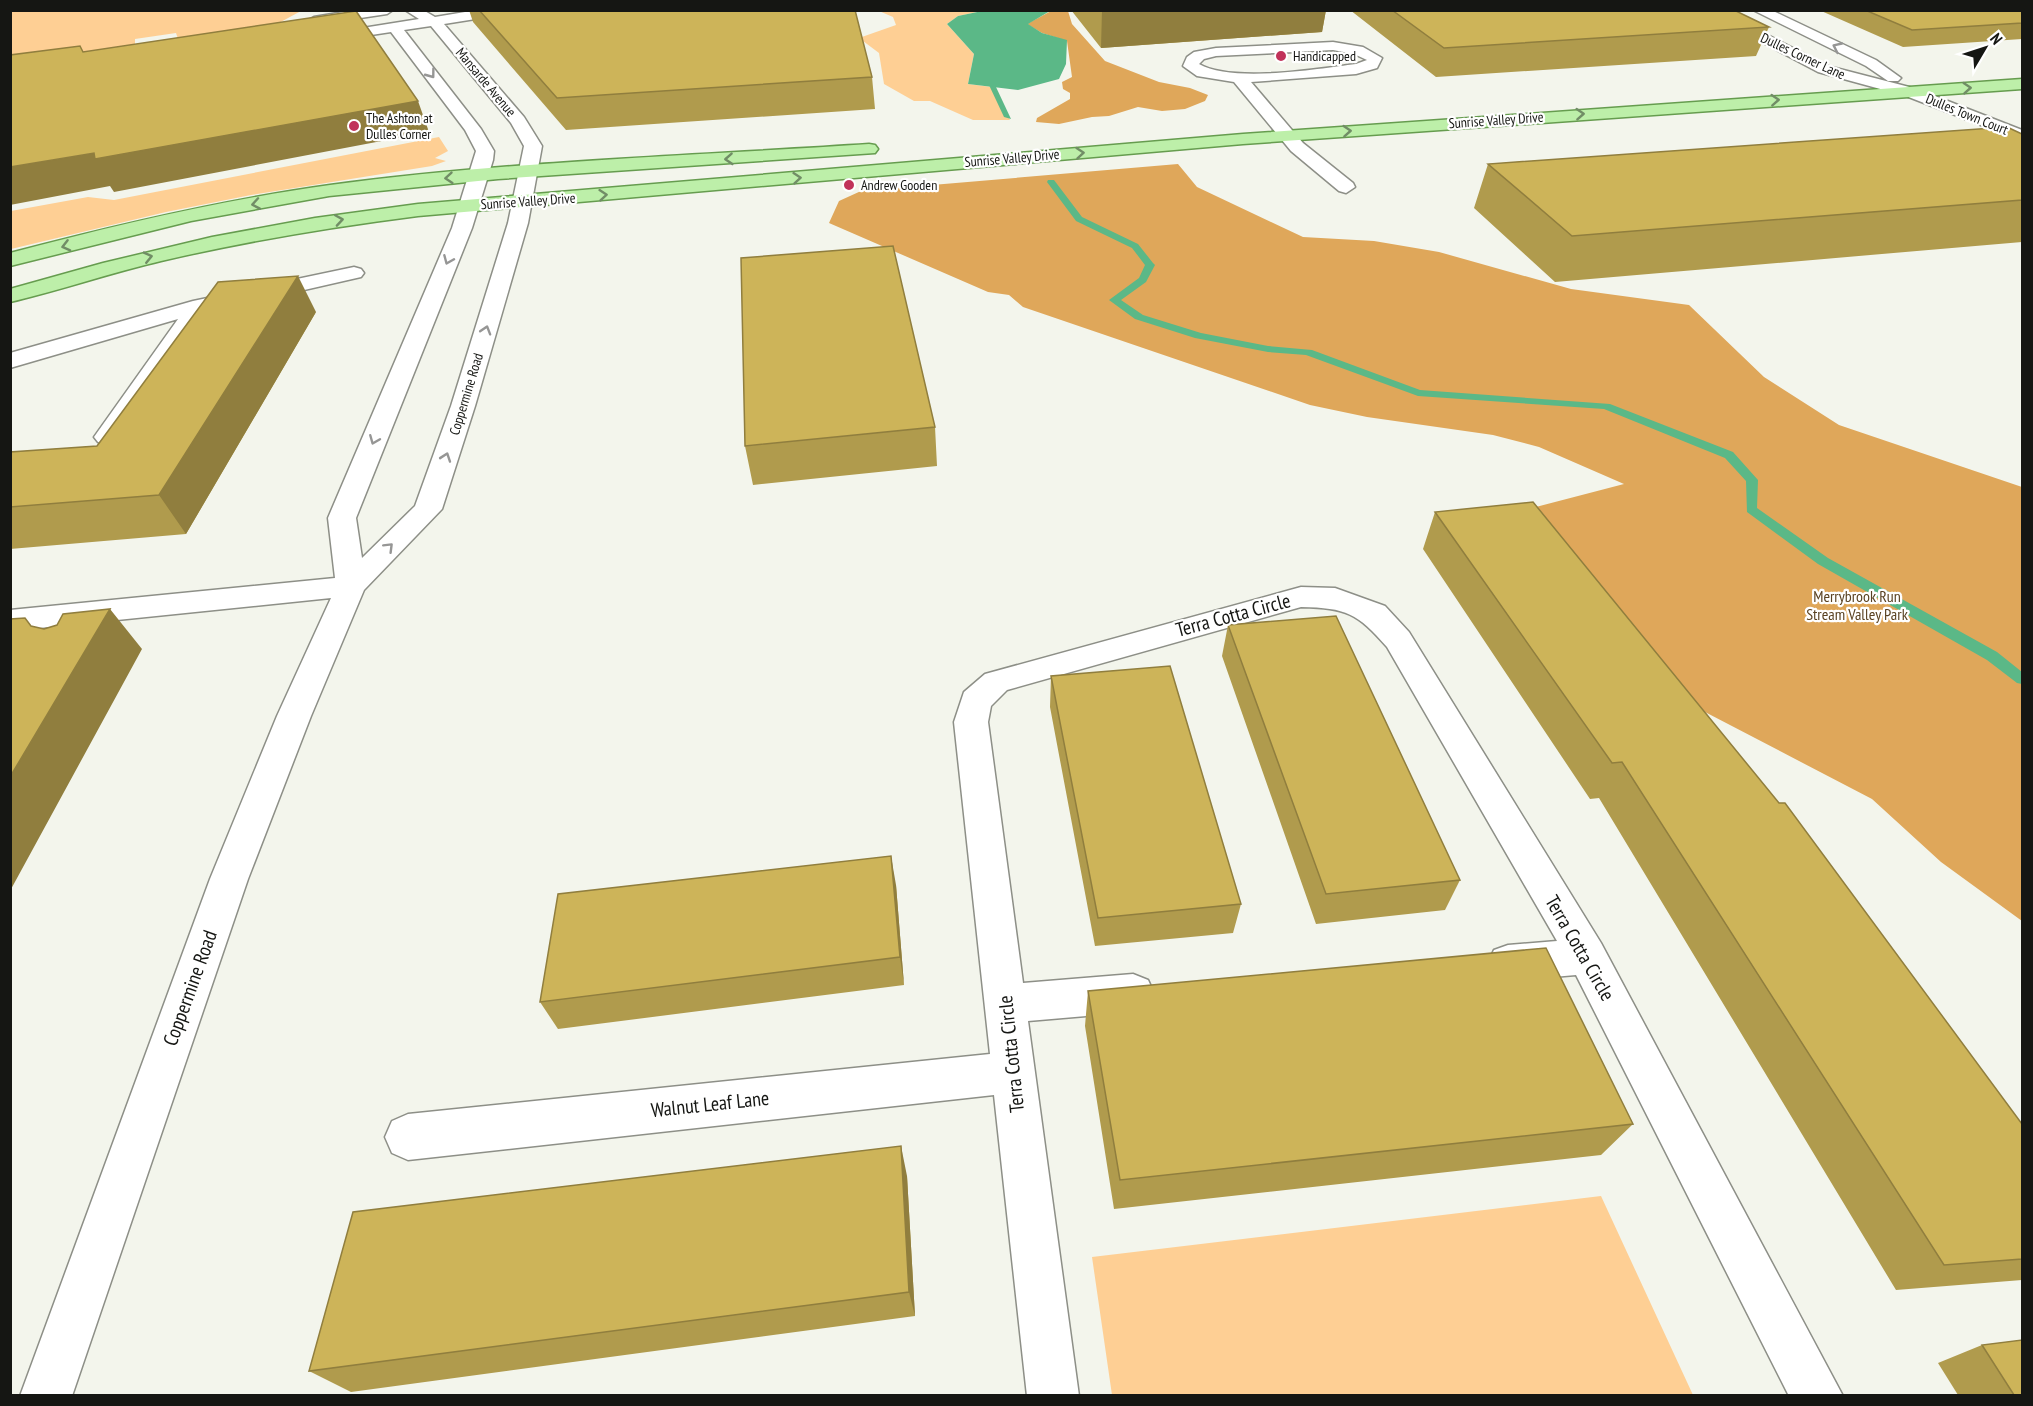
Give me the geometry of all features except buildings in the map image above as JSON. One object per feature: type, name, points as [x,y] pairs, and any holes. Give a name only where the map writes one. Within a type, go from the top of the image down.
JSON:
[{"type":"main road","points":[[1803,80],[1912,74]]},
{"type":"main road","name":"Sunrise Valley Drive","points":[[10,296],[131,261],[214,243],[359,217],[468,205],[1288,136],[2022,84]]},
{"type":"main road","points":[[1249,119],[1296,116]]},
{"type":"main road","name":"Sunrise Valley Drive","points":[[10,260],[141,226],[301,196],[374,185],[478,175],[885,148]]},
{"type":"street","points":[[296,24],[387,10]]},
{"type":"street","points":[[395,28],[404,10]]},
{"type":"street","name":"Mansarde Avenue","points":[[411,10],[435,22],[518,121],[532,146],[528,172]]},
{"type":"street","points":[[314,40],[507,10]]},
{"type":"street","name":"Dulles Corner Lane","points":[[1707,10],[1824,69],[1846,77],[1911,92]]},
{"type":"street","name":"Dulles Corner Lane","points":[[1759,10],[1865,60],[1911,92]]},
{"type":"street","points":[[10,621],[351,586],[342,518],[462,228],[485,151],[473,129],[395,28]]},
{"type":"street","points":[[1349,47],[1375,58],[1372,65],[1356,69],[1239,78],[1196,70],[1191,66],[1192,60],[1198,55],[1215,52],[1349,47],[1384,46],[1365,52]]},
{"type":"street","points":[[1239,78],[1297,147],[1346,187]]},
{"type":"street","name":"Dulles Town Court","points":[[1911,92],[2022,136]]},
{"type":"street","name":"Coppermine Road","points":[[46,1395],[229,879],[351,586],[428,509],[463,406],[524,201],[528,172]]},
{"type":"street","points":[[10,361],[43,349],[201,306],[292,284],[354,273]]},
{"type":"street","points":[[88,450],[99,449],[135,394],[201,306]]},
{"type":"street","name":"Terra Cotta Circle","points":[[1053,1395],[971,722],[976,701],[996,682],[1301,597],[1335,598],[1374,613],[1398,640],[1587,956],[1817,1395]]},
{"type":"street","points":[[88,638],[103,612]]},
{"type":"street","points":[[1468,966],[1587,956]]},
{"type":"street","points":[[1005,1004],[1171,990]]},
{"type":"street","name":"Walnut Leaf Lane","points":[[408,1137],[1012,1072]]},
{"type":"shaded area","points":[[11,11],[301,11],[277,24],[178,39],[176,33],[135,39],[135,45],[11,74]]},
{"type":"shaded area","points":[[879,11],[982,11],[958,16],[947,24],[974,54],[968,84],[992,87],[1010,120],[973,120],[930,101],[914,101],[884,84],[879,53],[859,38],[896,25],[893,17]]},
{"type":"shaded area","points":[[982,11],[1050,11],[1028,24],[1042,33],[1067,40],[1066,64],[1059,79],[1018,90],[968,84],[974,54],[947,24],[958,16]]},
{"type":"shaded area","points":[[439,137],[448,151],[435,158],[446,161],[432,166],[251,195],[166,212],[11,249],[11,211],[88,197],[114,200]]},
{"type":"shaded area","points":[[1601,1196],[1693,1395],[1112,1395],[1092,1257]]},
{"type":"green space","points":[[1051,11],[1068,11],[1072,24],[1105,61],[1159,82],[1190,88],[1208,95],[1205,101],[1185,109],[1162,111],[1138,107],[1109,116],[1059,124],[1036,122],[1037,118],[1070,99],[1070,93],[1063,89],[1062,82],[1072,77],[1067,41],[1042,33],[1027,24]]},
{"type":"green space","name":"Merrybrook Run Stream Valley Park","points":[[1178,164],[1197,187],[1303,237],[1374,241],[1439,252],[1571,289],[1689,305],[1764,377],[1839,425],[2022,487],[2022,921],[1941,862],[1872,799],[1653,685],[1509,514],[1624,484],[1539,447],[1493,435],[1367,417],[1310,405],[1023,307],[1009,295],[988,292],[829,223],[839,201],[861,191]]},
{"type":"waterway","points":[[992,87],[1008,117]]},
{"type":"waterway","points":[[1051,182],[1079,219],[1135,246],[1150,265],[1143,280],[1114,300],[1139,317],[1199,336],[1268,349],[1308,352],[1418,393],[1606,406],[1729,455],[1752,480],[1751,509],[1823,561],[1992,656],[2022,679]]},
{"type":"place","name":"Handicapped","points":[[1281,56]]},
{"type":"place","name":"The Ashton at Dulles Corner","points":[[354,126]]},
{"type":"place","name":"Andrew Gooden","points":[[849,185]]}]
